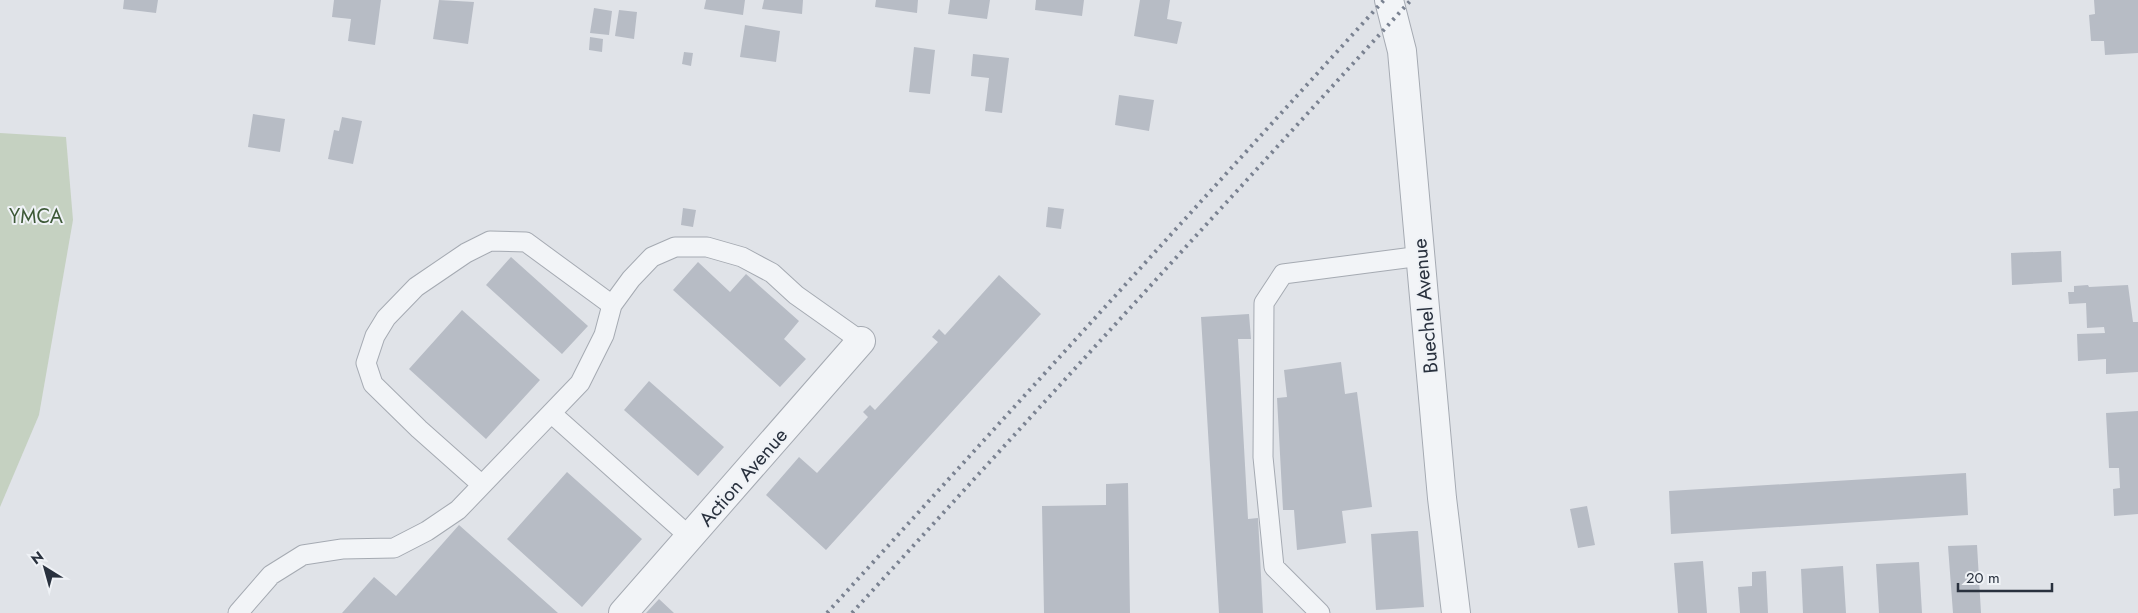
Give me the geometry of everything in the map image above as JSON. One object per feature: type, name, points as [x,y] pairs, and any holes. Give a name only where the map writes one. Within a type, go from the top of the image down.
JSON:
[{"type":"street","name":"Buechel Avenue","points":[[1389,0],[1402,51],[1442,498],[1456,613]]},
{"type":"street","name":"Action Avenue","points":[[624,613],[861,341]]},
{"type":"lane","points":[[482,484],[419,429],[373,384],[366,362],[375,336],[386,318],[416,287],[466,253],[490,240],[526,242],[612,305]]},
{"type":"lane","points":[[238,613],[271,575],[303,555],[342,550],[394,548],[427,531],[458,510],[580,383],[604,335],[612,305],[631,279],[652,257],[676,248],[707,247],[742,257],[772,273],[796,295],[861,341]]},
{"type":"lane","points":[[1320,613],[1274,567],[1264,457],[1264,303],[1283,274],[1421,256]]},
{"type":"lane","points":[[551,413],[690,538]]},
{"type":"green space","name":"YMCA","points":[[0,133],[66,137],[73,220],[39,415],[0,507]]},
{"type":"building","points":[[124,0],[158,0],[156,13],[123,9]]},
{"type":"building","points":[[334,0],[381,0],[375,45],[348,41],[351,19],[332,17]]},
{"type":"building","points":[[439,0],[474,2],[468,44],[433,39]]},
{"type":"building","points":[[706,0],[745,0],[743,15],[704,9]]},
{"type":"building","points":[[764,0],[803,0],[802,14],[762,9]]},
{"type":"building","points":[[876,0],[918,0],[917,13],[875,7]]},
{"type":"building","points":[[950,0],[990,0],[987,19],[948,14]]},
{"type":"building","points":[[1036,0],[1084,0],[1082,16],[1035,10]]},
{"type":"building","points":[[1140,0],[1170,0],[1167,19],[1182,22],[1177,44],[1134,36]]},
{"type":"building","points":[[2094,0],[2138,0],[2138,53],[2105,55],[2104,41],[2091,41],[2089,15],[2095,14]]},
{"type":"building","points":[[594,8],[612,11],[609,35],[590,33]]},
{"type":"building","points":[[619,10],[637,12],[634,39],[615,36]]},
{"type":"building","points":[[745,25],[780,31],[776,62],[740,57]]},
{"type":"building","points":[[590,37],[603,39],[602,52],[589,50]]},
{"type":"building","points":[[914,47],[935,50],[930,94],[909,92]]},
{"type":"building","points":[[684,52],[693,53],[691,66],[682,64]]},
{"type":"building","points":[[973,54],[1009,58],[1002,113],[985,111],[989,78],[971,76]]},
{"type":"building","points":[[1119,95],[1154,100],[1149,131],[1115,125]]},
{"type":"building","points":[[253,114],[285,119],[280,152],[248,147]]},
{"type":"building","points":[[342,117],[362,121],[353,164],[328,159],[334,130],[339,131]]},
{"type":"building","points":[[1048,207],[1064,209],[1061,229],[1046,227]]},
{"type":"building","points":[[683,208],[696,210],[693,227],[681,225]]},
{"type":"building","points":[[2061,251],[2062,282],[2012,285],[2011,253]]},
{"type":"building","points":[[511,257],[588,326],[562,354],[486,285]]},
{"type":"building","points":[[698,262],[730,292],[746,274],[799,321],[784,339],[806,359],[780,387],[673,290]]},
{"type":"building","points":[[999,275],[1041,314],[826,550],[766,495],[799,457],[817,473],[868,417],[863,412],[870,405],[875,410],[938,342],[932,337],[939,329],[945,335]]},
{"type":"building","points":[[2088,285],[2089,287],[2128,285],[2133,322],[2138,322],[2138,372],[2106,374],[2106,359],[2078,361],[2077,334],[2105,333],[2104,327],[2087,328],[2086,303],[2069,304],[2068,292],[2074,292],[2074,286]]},
{"type":"building","points":[[462,310],[540,380],[486,439],[409,369]]},
{"type":"building","points":[[1249,314],[1251,339],[1238,339],[1248,519],[1258,518],[1263,613],[1219,613],[1201,317]]},
{"type":"building","points":[[1341,362],[1345,394],[1357,392],[1372,507],[1342,511],[1346,543],[1297,550],[1294,510],[1283,510],[1277,398],[1287,397],[1284,370]]},
{"type":"building","points":[[649,381],[724,447],[698,476],[624,410]]},
{"type":"building","points":[[2138,411],[2138,514],[2114,516],[2113,489],[2120,488],[2119,468],[2109,468],[2106,413]]},
{"type":"building","points":[[567,472],[642,539],[582,607],[507,539]]},
{"type":"building","points":[[1966,473],[1968,515],[1671,534],[1669,491]]},
{"type":"building","points":[[1128,483],[1130,613],[1044,613],[1042,506],[1106,505],[1106,484]]},
{"type":"building","points":[[1587,506],[1595,545],[1578,548],[1570,509]]},
{"type":"building","points":[[459,525],[558,613],[342,613],[374,577],[396,596]]},
{"type":"building","points":[[1418,531],[1424,607],[1376,610],[1371,534]]},
{"type":"building","points":[[1977,545],[1981,613],[1953,613],[1948,546]]},
{"type":"building","points":[[1703,561],[1707,613],[1678,613],[1674,563]]},
{"type":"building","points":[[1919,562],[1922,613],[1879,613],[1876,564]]},
{"type":"building","points":[[1843,566],[1846,613],[1803,613],[1801,569]]},
{"type":"building","points":[[1766,571],[1768,613],[1740,613],[1738,587],[1752,586],[1752,572]]},
{"type":"building","points":[[659,599],[674,613],[646,613]]},
{"type":"railway","points":[[827,613],[1384,0]]},
{"type":"railway","points":[[852,613],[1411,0]]}]
